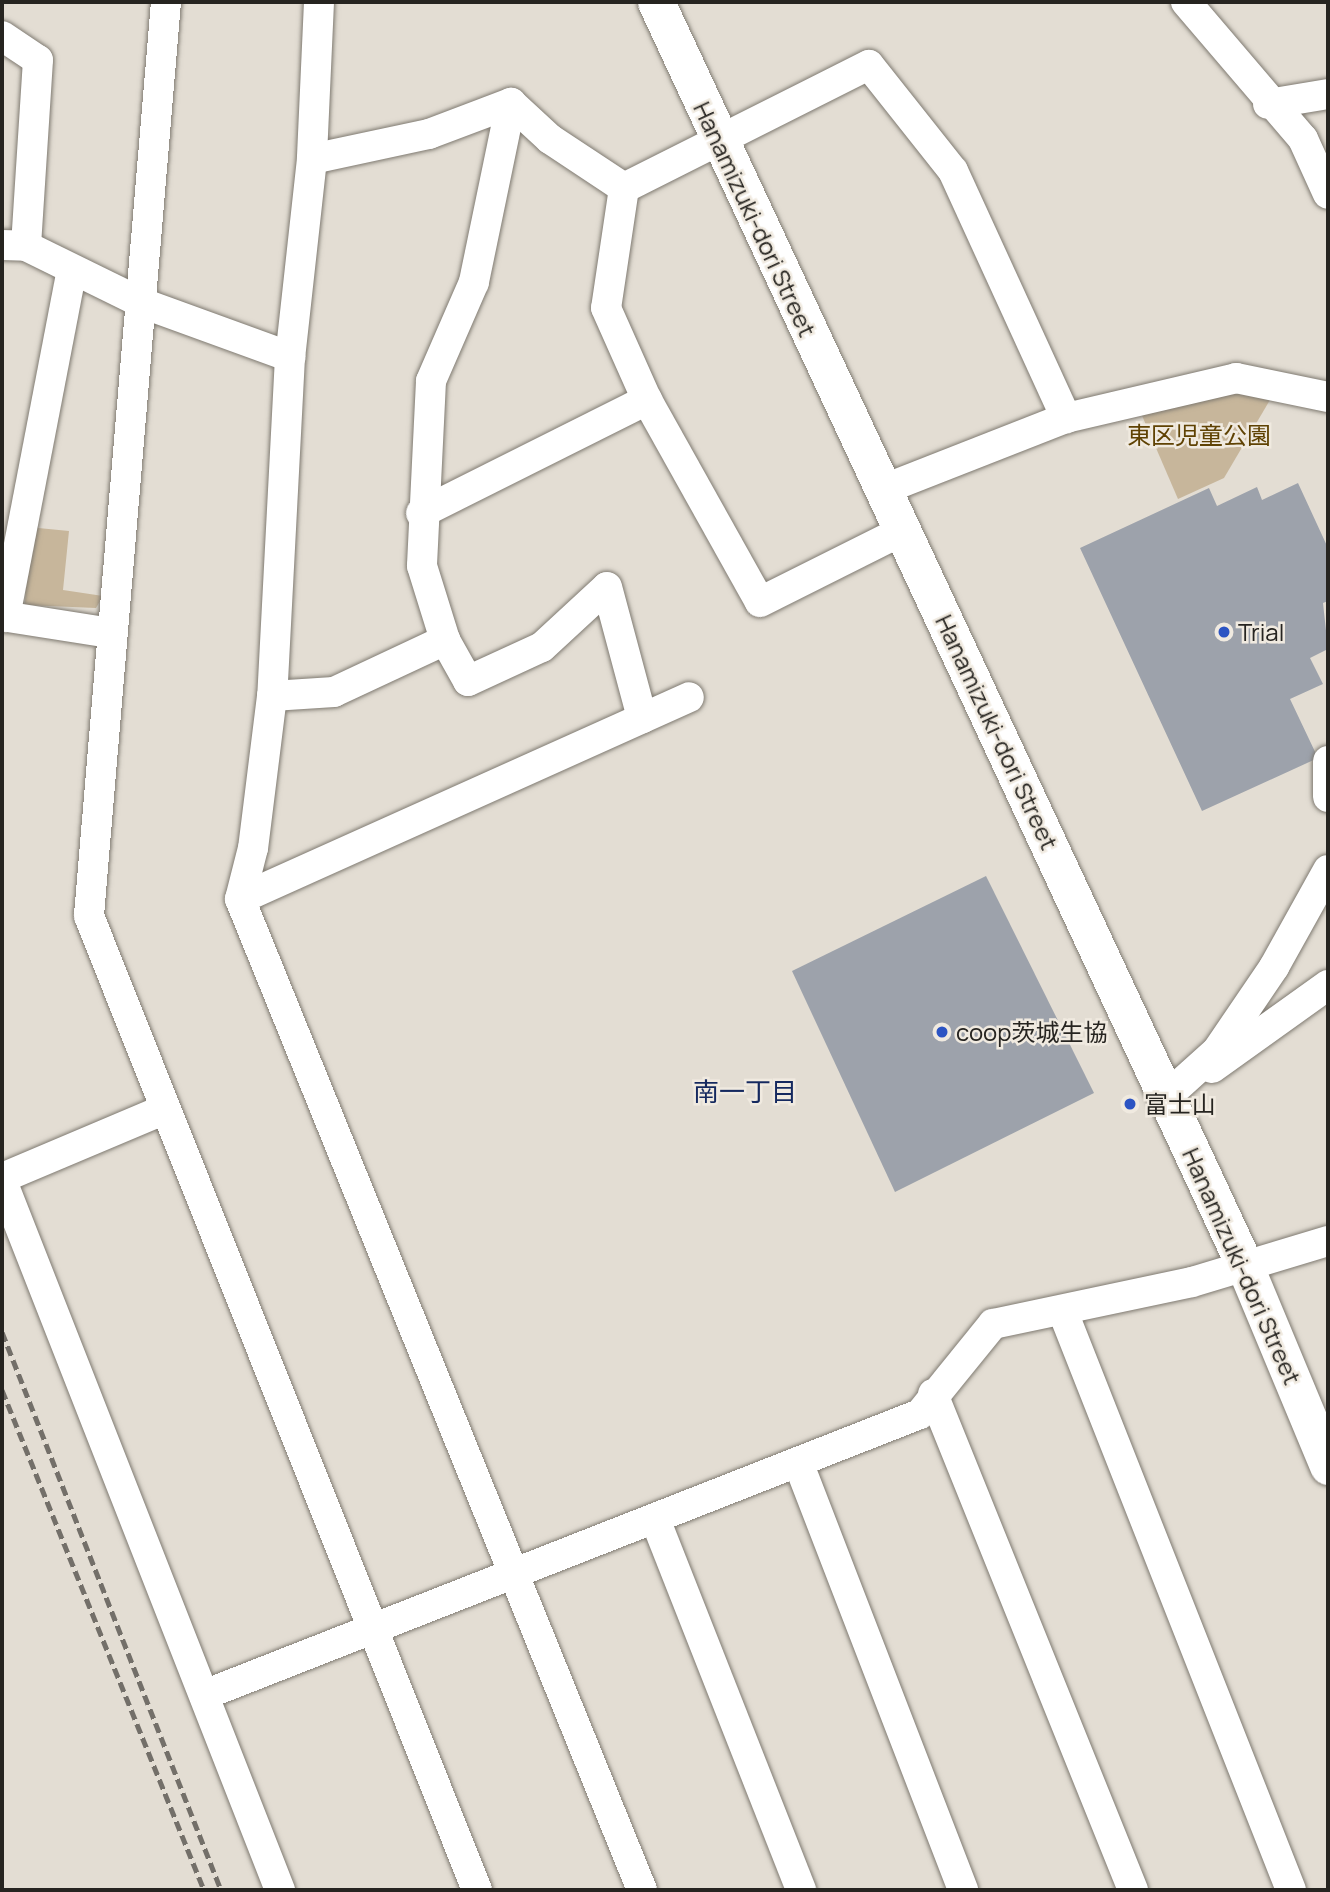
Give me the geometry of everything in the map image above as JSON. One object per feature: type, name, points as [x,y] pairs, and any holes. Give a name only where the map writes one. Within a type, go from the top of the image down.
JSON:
[{"type":"street","points":[[166,2],[89,916],[477,1890]]},
{"type":"street","points":[[319,2],[312,159],[290,357],[271,696],[253,848],[240,899],[642,1890]]},
{"type":"street","name":"Hanamizuki-dori Street","points":[[656,2],[881,490],[1167,1096],[1244,1264],[1328,1466]]},
{"type":"street","points":[[1186,2],[1268,104],[1303,139],[1328,194]]},
{"type":"street","points":[[2,36],[38,60],[14,245],[142,303],[290,357]]},
{"type":"street","points":[[624,188],[718,138],[869,65],[953,171],[1066,418]]},
{"type":"street","points":[[1268,104],[1328,94]]},
{"type":"street","points":[[312,159],[429,134],[511,103]]},
{"type":"street","points":[[511,103],[551,139],[624,188]]},
{"type":"street","points":[[511,103],[474,282],[431,381],[421,513],[422,566],[445,640],[468,681],[542,647],[607,587],[642,718]]},
{"type":"street","points":[[624,188],[606,308],[647,400],[760,602],[902,531]]},
{"type":"street","points":[[72,270],[4,617],[111,633]]},
{"type":"street","points":[[881,490],[1066,418],[1236,379],[1328,397]]},
{"type":"street","points":[[421,513],[647,400]]},
{"type":"street","points":[[271,696],[334,692],[445,640]]},
{"type":"street","points":[[240,899],[689,697]]},
{"type":"street","points":[[1328,761],[1328,797]]},
{"type":"street","points":[[1167,1096],[1217,1051],[1275,967],[1328,870]]},
{"type":"street","points":[[1167,1096],[1328,985]]},
{"type":"street","points":[[165,1109],[2,1179],[280,1890]]},
{"type":"street","points":[[204,1695],[920,1414],[933,1394],[993,1324],[1063,1312],[1328,1241]]},
{"type":"street","points":[[1063,1312],[1291,1890]]},
{"type":"street","points":[[933,1394],[1133,1890]]},
{"type":"street","points":[[798,1462],[963,1890]]},
{"type":"street","points":[[655,1519],[801,1890]]},
{"type":"green space","name":"東区児童公園","points":[[1277,388],[1224,478],[1178,499],[1137,404]]},
{"type":"green space","points":[[28,527],[69,531],[63,590],[103,596],[96,608],[25,605]]},
{"type":"building","name":"Trial","points":[[1298,483],[1328,548],[1328,601],[1323,603],[1328,649],[1310,658],[1323,684],[1290,699],[1318,758],[1202,811],[1080,548],[1209,488],[1217,506],[1257,487],[1262,500]]},
{"type":"building","name":"coop茨城生協","points":[[986,876],[1094,1093],[895,1192],[792,971]]},
{"type":"railway","points":[[2,1332],[221,1890]]},
{"type":"railway","points":[[2,1390],[204,1890]]},
{"type":"place","name":"Trial","points":[[1224,632]]},
{"type":"place","name":"coop茨城生協","points":[[942,1032]]},
{"type":"place","name":"富士山","points":[[1130,1104]]},
{"type":"district","name":"南一丁目","points":[[745,1092]]}]
